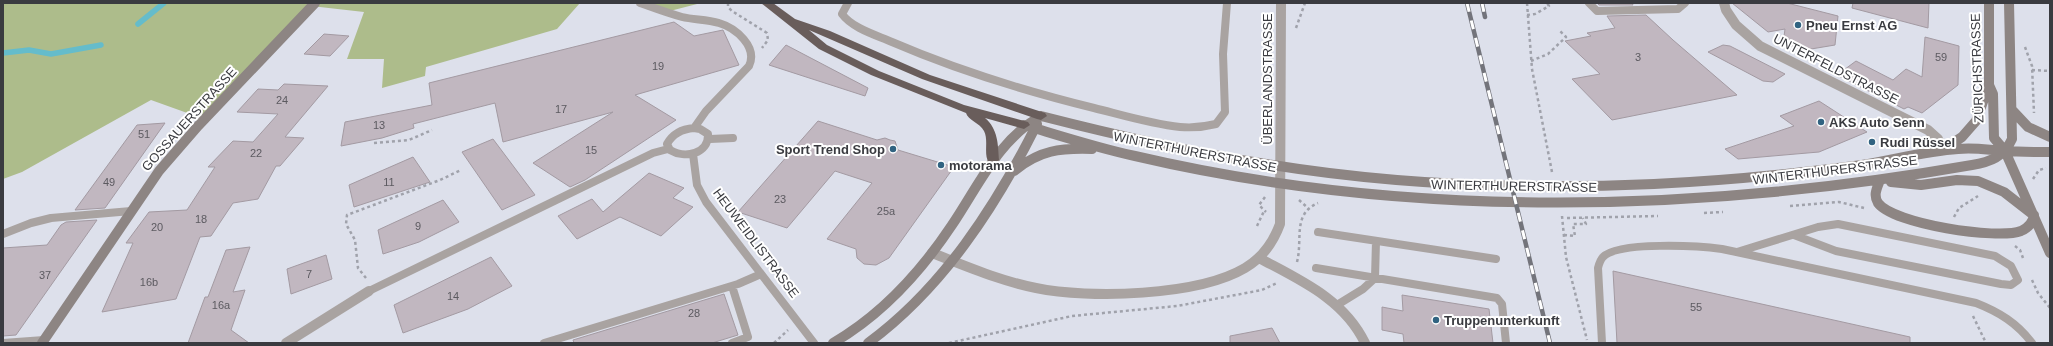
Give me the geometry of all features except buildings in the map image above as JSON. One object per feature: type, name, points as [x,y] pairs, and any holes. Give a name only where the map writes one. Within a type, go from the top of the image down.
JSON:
[{"type":"highway","points":[[766,3],[790,20],[811,39],[852,62],[909,89],[960,108],[1030,127]]},
{"type":"highway","points":[[790,20],[826,33],[926,77],[1041,116]]},
{"type":"highway","points":[[960,108],[979,119],[988,128],[992,137],[993,160]]},
{"type":"main road","name":"GOSSAUERSTRASSE","points":[[43,341],[159,171],[181,145],[314,3]]},
{"type":"main road","name":"ZÜRICHSTRASSE","points":[[1989,3],[1989,85],[1993,94],[1994,138],[2005,151],[2050,253]]},
{"type":"main road","points":[[2005,151],[2012,139],[2009,3]]},
{"type":"main road","points":[[1943,150],[1956,142],[1973,127],[1982,110],[1984,91],[1989,85]]},
{"type":"main road","points":[[2012,110],[2028,127],[2050,138]]},
{"type":"main road","points":[[833,343],[856,329],[879,310],[913,276],[932,253],[974,192],[1006,141],[1030,127],[1041,116]]},
{"type":"main road","name":"WINTERTHURERSTRASSE","points":[[1041,116],[1150,144],[1267,165],[1391,180],[1519,187],[1654,184],[1755,176],[1866,164],[1943,150],[1972,148],[2005,151],[2050,152]]},
{"type":"main road","points":[[868,343],[890,327],[914,306],[952,261],[1010,175],[1030,127]]},
{"type":"main road","name":"WINTERTHURERSTRASSE","points":[[1030,127],[1107,150],[1194,169],[1360,193],[1482,202],[1584,203],[1672,200],[1770,193],[1880,180],[1981,164],[1995,159],[2005,151]]},
{"type":"main road","points":[[1010,175],[1030,159],[1052,150],[1068,148],[1107,150]]},
{"type":"main road","points":[[1880,180],[1921,185],[1957,180],[1978,181],[2004,192],[2034,215],[2030,226],[2016,232],[1995,233],[1912,221],[1892,214],[1883,206],[1877,197],[1877,185],[1880,180]]},
{"type":"street","name":"ÜBERLANDSTRASSE","points":[[1259,258],[1271,246],[1278,232],[1281,215],[1281,3]]},
{"type":"street","name":"UNTERFELDSTRASSE","points":[[1724,3],[1728,15],[1736,25],[1760,46],[1928,130],[1938,139],[1943,150]]},
{"type":"street","points":[[932,253],[990,275],[1035,288],[1068,293],[1104,294],[1160,290],[1214,280],[1238,272],[1259,258],[1299,280],[1337,305],[1356,326],[1365,343]]},
{"type":"street","points":[[286,343],[369,291]]},
{"type":"lane","points":[[640,3],[676,15],[726,27],[751,50],[752,59],[748,68],[709,106],[694,128]]},
{"type":"lane","points":[[848,3],[842,14],[847,21],[893,43],[982,76],[1074,103],[1152,121],[1197,128],[1216,124],[1225,112],[1223,54],[1227,3]]},
{"type":"lane","points":[[1589,3],[1596,11],[1678,9],[1685,3]]},
{"type":"lane","points":[[668,149],[667,144],[673,134],[679,131],[694,128],[705,131],[710,138]]},
{"type":"lane","points":[[710,138],[733,138]]},
{"type":"lane","points":[[369,291],[653,153],[668,149],[676,154],[693,154],[705,147],[710,138]]},
{"type":"lane","name":"HEUWEIDLISTRASSE","points":[[693,154],[697,185],[706,202],[814,343]]},
{"type":"lane","points":[[3,234],[31,223],[51,218],[131,210]]},
{"type":"lane","points":[[1736,252],[1794,235],[1826,226],[1850,226],[1995,256],[2011,266],[2018,280],[2014,284],[2005,285],[1978,280],[1836,250],[1794,235]]},
{"type":"lane","points":[[1318,232],[1496,259]]},
{"type":"lane","points":[[1337,305],[1364,289],[1375,278],[1376,240]]},
{"type":"lane","points":[[1602,343],[1598,268],[1600,260],[1605,254],[1621,249],[1691,245],[1708,246],[1976,303],[2006,318],[2020,329],[2032,343]]},
{"type":"lane","points":[[1316,268],[1497,298],[1502,304],[1506,343]]},
{"type":"lane","points":[[544,343],[732,286],[761,274]]},
{"type":"lane","points":[[732,286],[748,337],[732,343]]},
{"type":"lane","points":[[3,343],[43,341]]},
{"type":"path","points":[[1527,3],[1531,61],[1538,107],[1552,174]]},
{"type":"path","points":[[1527,15],[1538,13],[1549,6],[1548,3]]},
{"type":"path","points":[[1531,61],[1548,54],[1566,37],[1559,30]]},
{"type":"path","points":[[2024,44],[2032,70],[2034,113],[2037,118]]},
{"type":"path","points":[[2032,70],[2050,71]]},
{"type":"path","points":[[374,143],[409,140],[432,130]]},
{"type":"path","points":[[2034,179],[2039,170],[2050,167]]},
{"type":"path","points":[[386,283],[382,274],[367,279],[358,268],[355,240],[346,224],[347,215],[440,180],[461,170]]},
{"type":"path","points":[[1959,229],[1955,220],[1955,212],[1978,195]]},
{"type":"path","points":[[1257,226],[1264,211]]},
{"type":"path","points":[[1564,235],[1575,236],[1573,224],[1586,224],[1583,218]]},
{"type":"path","points":[[1564,226],[1566,257],[1588,343]]},
{"type":"path","points":[[774,343],[798,321]]},
{"type":"green space","points":[[3,3],[580,3],[557,29],[426,67],[425,76],[382,88],[384,59],[347,59],[364,12],[311,6],[204,119],[151,100],[22,172],[3,179]]},
{"type":"green space","points":[[640,3],[701,3],[666,12]]},
{"type":"waterway","points":[[138,24],[164,3]]},
{"type":"waterway","points":[[3,53],[29,50],[51,54],[101,45]]},
{"type":"railway","points":[[1467,3],[1550,343]]},
{"type":"railway","points":[[1482,3],[1485,17]]},
{"type":"place","name":"Pneu Ernst AG","points":[[1798,25]]},
{"type":"place","name":"AKS Auto Senn","points":[[1821,122]]},
{"type":"place","name":"Rudi Rüssel","points":[[1872,142]]},
{"type":"place","name":"Sport Trend Shop","points":[[893,149]]},
{"type":"place","name":"motorama","points":[[941,165]]},
{"type":"place","name":"Truppenunterkunft","points":[[1436,320]]}]
